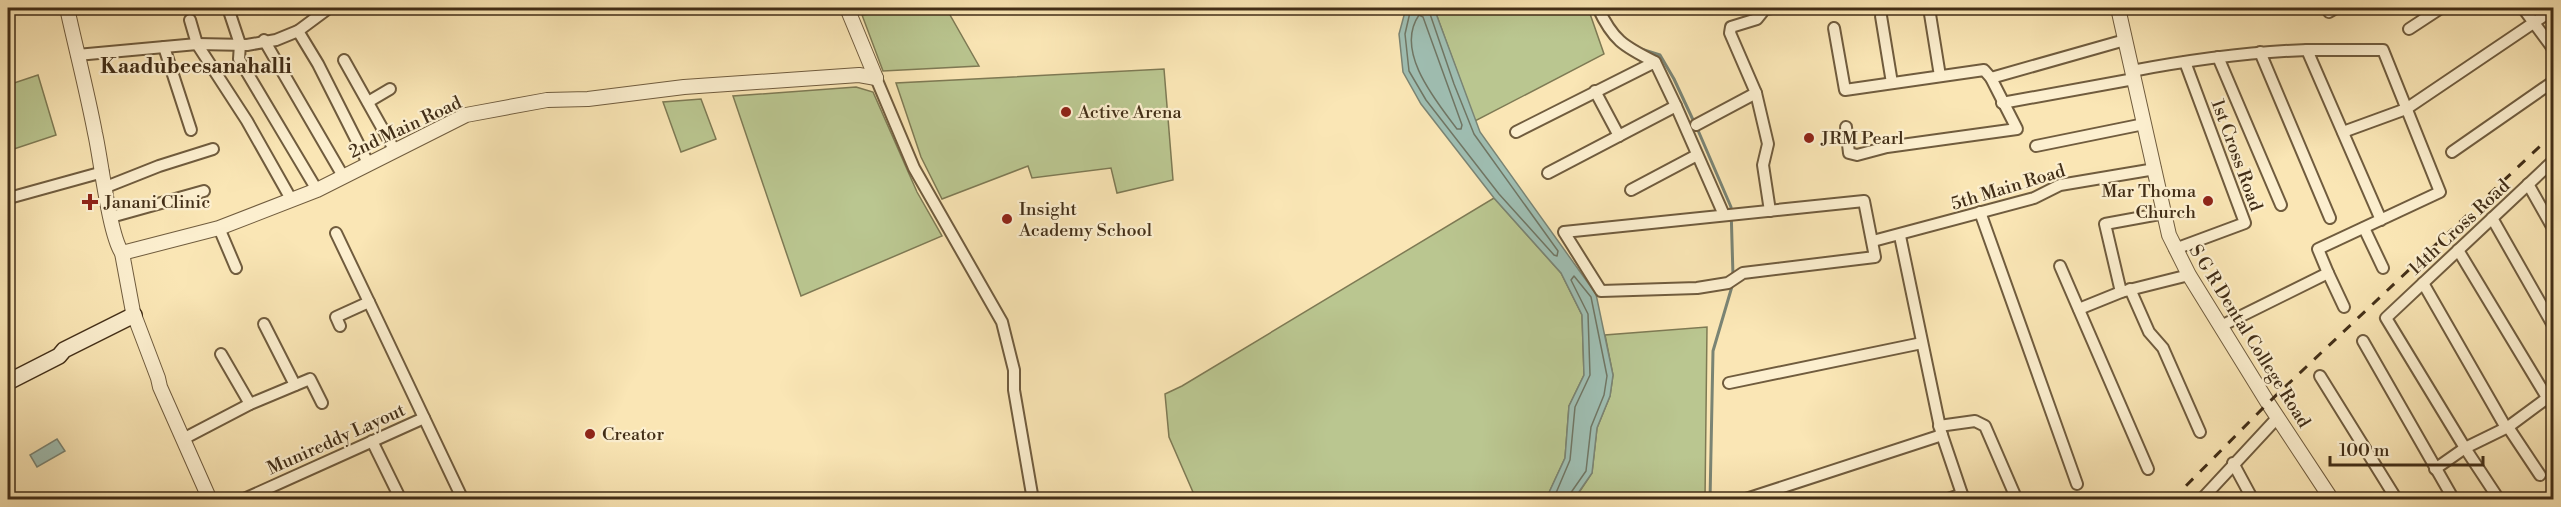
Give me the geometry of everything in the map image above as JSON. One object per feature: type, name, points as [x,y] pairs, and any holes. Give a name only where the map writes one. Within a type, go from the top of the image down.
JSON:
[{"type":"main road","points":[[8,382],[59,356],[64,350],[131,321]]},
{"type":"street","points":[[67,8],[120,250],[114,254],[131,321],[210,500]]},
{"type":"street","points":[[228,8],[240,44],[239,59],[317,190]]},
{"type":"street","points":[[77,55],[197,44],[240,44],[276,39],[298,31],[328,8]]},
{"type":"street","points":[[847,8],[914,168],[1002,322],[1014,370],[1014,390],[1033,500]]},
{"type":"street","points":[[1598,8],[1609,31],[1628,48],[1655,62],[1697,156],[1729,215]]},
{"type":"street","points":[[1770,210],[1763,165],[1768,144],[1756,93],[1730,33],[1731,27],[1757,19],[1765,9],[1772,8]]},
{"type":"street","points":[[1908,8],[1915,8]]},
{"type":"street","points":[[1929,8],[1940,76]]},
{"type":"street","name":"S G R Dental College Road","points":[[2118,8],[2169,235],[2175,249],[2189,275],[2332,500]]},
{"type":"street","points":[[2326,8],[2329,12],[2336,8]]},
{"type":"street","points":[[2409,29],[2441,8]]},
{"type":"street","points":[[2523,8],[2553,50]]},
{"type":"street","points":[[2343,132],[2406,109],[2553,9]]},
{"type":"street","points":[[1881,16],[1892,83]]},
{"type":"street","points":[[190,20],[197,44],[247,121],[291,199]]},
{"type":"street","points":[[1834,28],[1845,90],[1984,70],[1991,78],[2017,129],[1887,147],[1857,155],[1849,153],[1846,127]]},
{"type":"street","points":[[298,31],[318,64],[368,163]]},
{"type":"street","points":[[264,40],[343,176]]},
{"type":"street","points":[[1991,78],[2125,40]]},
{"type":"street","points":[[164,47],[191,130]]},
{"type":"street","points":[[2307,50],[2380,220]]},
{"type":"street","points":[[2002,103],[2185,62],[2218,57],[2307,50],[2383,50],[2440,192],[2318,249],[2344,307]]},
{"type":"street","points":[[2260,52],[2330,218]]},
{"type":"street","points":[[2218,57],[2281,205]]},
{"type":"street","points":[[344,60],[395,151]]},
{"type":"street","points":[[1516,132],[1655,62]]},
{"type":"street","name":"1st Cross Road","points":[[2175,249],[2245,223],[2185,62]]},
{"type":"street","name":"2nd Main Road","points":[[120,250],[219,228],[317,190],[466,115],[547,100],[588,99],[684,87],[859,75],[876,78]]},
{"type":"street","points":[[2452,152],[2553,81]]},
{"type":"street","points":[[368,102],[390,89]]},
{"type":"street","points":[[1595,91],[1619,136]]},
{"type":"street","points":[[1696,125],[1756,93]]},
{"type":"street","points":[[1548,173],[1676,106]]},
{"type":"street","points":[[2036,146],[2144,124]]},
{"type":"street","points":[[105,187],[159,166],[213,149]]},
{"type":"street","points":[[1631,190],[1697,156]]},
{"type":"street","name":"14th Cross Road","points":[[2465,448],[2386,318],[2553,160]]},
{"type":"street","name":"5th Main Road","points":[[1873,242],[2034,198],[2060,185],[2155,169]]},
{"type":"street","points":[[9,198],[103,172]]},
{"type":"street","points":[[2528,184],[2553,230]]},
{"type":"street","points":[[111,217],[204,191]]},
{"type":"street","points":[[1864,201],[1875,257],[1743,273],[1733,280],[1697,288],[1601,291],[1564,232],[1729,215],[1770,210],[1864,201]]},
{"type":"street","points":[[1980,212],[2077,484]]},
{"type":"street","points":[[2165,213],[2106,224],[2126,290],[2149,332],[2163,348],[2200,432]]},
{"type":"street","points":[[2492,218],[2553,327]]},
{"type":"street","points":[[219,228],[236,268]]},
{"type":"street","points":[[2364,228],[2383,268]]},
{"type":"street","name":"Munireddy Layout","points":[[242,500],[424,418],[336,233]]},
{"type":"street","points":[[1900,236],[1941,430],[1963,497],[1945,500]]},
{"type":"street","points":[[2458,250],[2549,396],[2553,409]]},
{"type":"street","points":[[2060,266],[2148,469]]},
{"type":"street","points":[[2221,326],[2328,273]]},
{"type":"street","points":[[2079,309],[2126,290],[2189,275]]},
{"type":"street","points":[[2423,283],[2506,426],[2540,475]]},
{"type":"street","points":[[340,326],[336,317],[369,302]]},
{"type":"street","points":[[264,324],[295,385]]},
{"type":"street","points":[[2362,341],[2454,500]]},
{"type":"street","points":[[1730,382],[1922,343]]},
{"type":"street","points":[[221,354],[250,404]]},
{"type":"street","points":[[2320,375],[2397,500]]},
{"type":"street","points":[[183,439],[250,404],[310,379],[322,403]]},
{"type":"street","points":[[2435,469],[2465,448],[2506,426],[2549,396]]},
{"type":"street","points":[[2201,500],[2278,417]]},
{"type":"street","points":[[424,418],[463,500]]},
{"type":"street","points":[[1743,500],[1941,430],[1975,421],[1985,426],[2017,500]]},
{"type":"street","points":[[372,441],[401,500]]},
{"type":"street","points":[[2465,448],[2498,498]]},
{"type":"street","points":[[2233,463],[2253,500]]},
{"type":"green space","points":[[918,8],[946,8],[979,66],[883,71],[862,15]]},
{"type":"green space","points":[[1434,8],[1588,8],[1604,54],[1475,121]]},
{"type":"green space","name":"Active Arena","points":[[1164,69],[1173,180],[1117,193],[1111,168],[1032,178],[1028,166],[942,199],[921,157],[896,83]]},
{"type":"green space","points":[[38,75],[56,135],[8,151],[8,85]]},
{"type":"green space","points":[[856,87],[873,92],[917,192],[942,236],[801,296],[733,96]]},
{"type":"green space","points":[[701,99],[716,139],[681,152],[663,102]]},
{"type":"green space","points":[[1494,198],[1561,273],[1582,315],[1584,375],[1569,406],[1565,458],[1546,499],[1196,499],[1169,437],[1165,394],[1182,386]]},
{"type":"green space","points":[[1707,327],[1705,499],[1574,500],[1592,473],[1597,428],[1610,396],[1613,375],[1605,335]]},
{"type":"water","points":[[1406,8],[1434,8],[1480,132],[1596,294],[1613,375],[1610,396],[1597,428],[1592,473],[1574,499],[1546,499],[1565,458],[1569,406],[1584,375],[1582,315],[1561,273],[1494,198],[1421,104],[1403,72],[1399,34]]},
{"type":"water","points":[[57,439],[65,451],[37,467],[30,455]]},
{"type":"waterway","points":[[1641,49],[1660,55],[1694,122]]},
{"type":"waterway","points":[[1697,128],[1731,207],[1733,276]]},
{"type":"waterway","points":[[1710,500],[1713,351],[1733,283]]},
{"type":"railway","points":[[2172,500],[2268,403],[2554,133]]},
{"type":"place","name":"Active Arena","points":[[1066,112]]},
{"type":"place","name":"JRM Pearl","points":[[1809,138]]},
{"type":"place","name":"Mar Thoma Church","points":[[2208,201]]},
{"type":"place","name":"Janani Clinic","points":[[90,202]]},
{"type":"place","name":"Insight Academy School","points":[[1007,219]]},
{"type":"place","name":"Creator","points":[[590,434]]},
{"type":"district","name":"Kaadubeesanahalli","points":[[196,66]]}]
